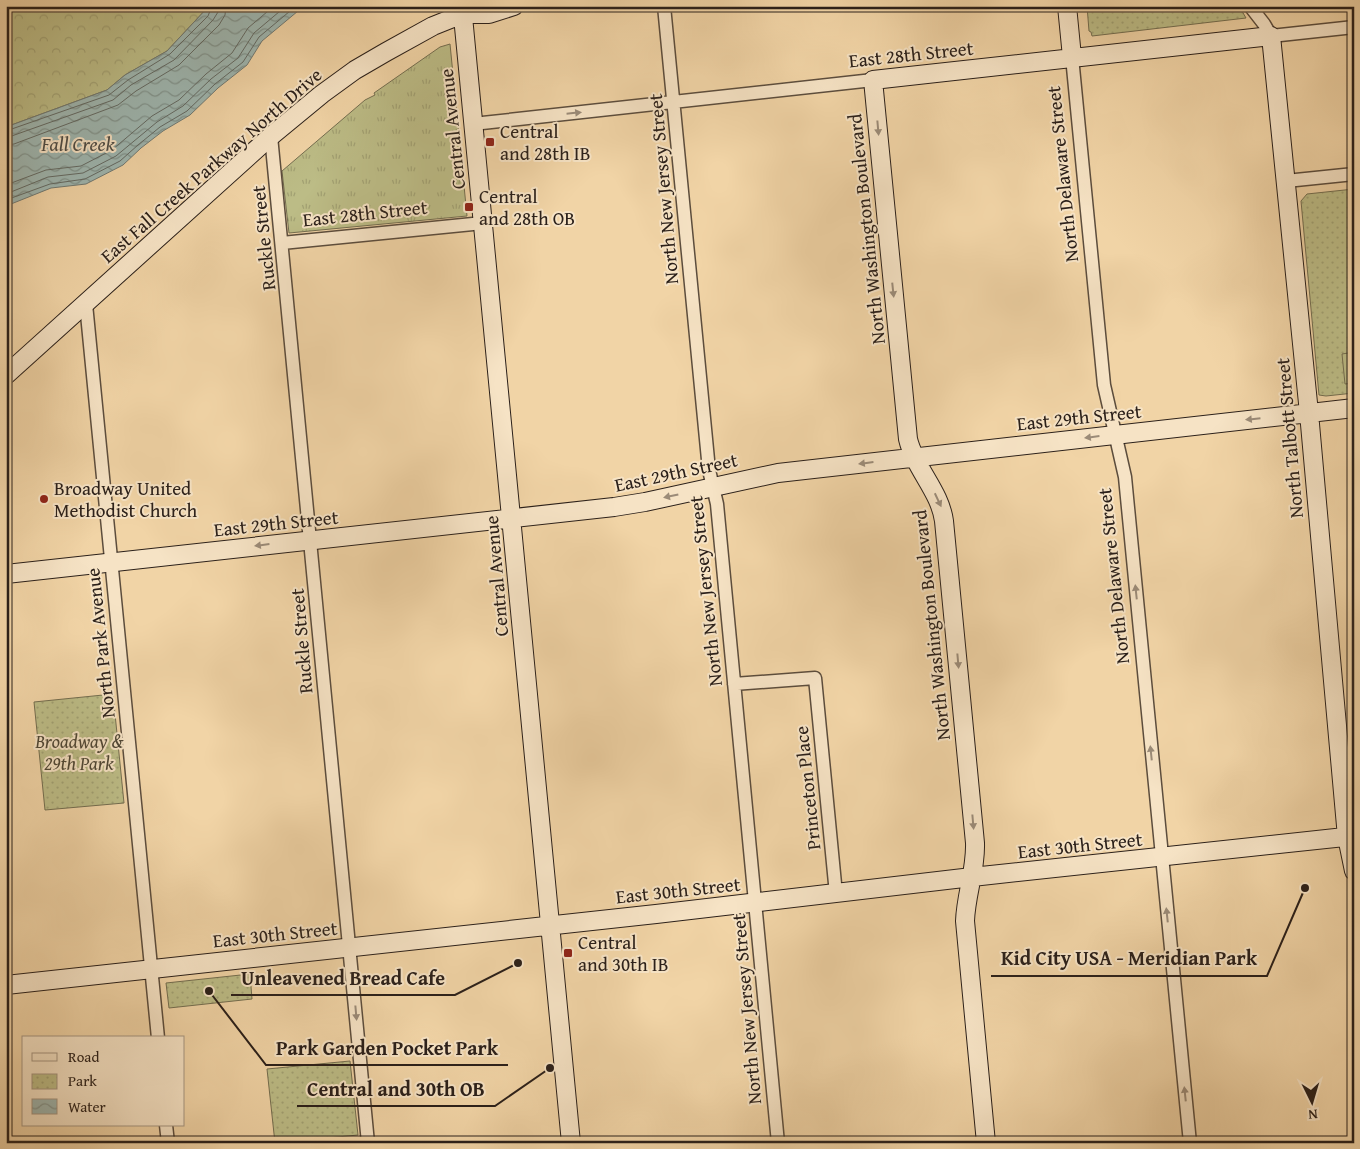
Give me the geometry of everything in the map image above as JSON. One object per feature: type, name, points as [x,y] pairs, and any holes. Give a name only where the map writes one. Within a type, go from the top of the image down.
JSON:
[{"type":"main road","name":"East Fall Creek Parkway North Drive","points":[[6,375],[271,136],[322,94],[355,70],[465,9],[489,14],[514,6]]},
{"type":"main road","name":"North Delaware Street","points":[[1067,6],[1072,57]]},
{"type":"main road","name":"Central Avenue","points":[[465,9],[483,223],[571,1143]]},
{"type":"main road","name":"East 28th Street","points":[[873,80],[1271,36]]},
{"type":"main road","name":"North Talbott Street","points":[[1271,36],[1354,872]]},
{"type":"main road","name":"North Washington Boulevard","points":[[873,80],[908,435],[914,457],[937,498],[944,518],[975,843],[974,867],[965,921],[986,1143]]},
{"type":"main road","name":"East 29th Street","points":[[6,574],[645,502],[778,473],[1354,408]]},
{"type":"main road","name":"East 30th Street","points":[[6,985],[550,926],[972,877],[1350,837]]},
{"type":"street","name":"North New Jersey Street","points":[[664,6],[709,470],[717,504],[778,1143]]},
{"type":"street","name":"North Talbott Street","points":[[1250,6],[1271,36]]},
{"type":"street","name":"East 28th Street","points":[[1271,36],[1354,27]]},
{"type":"street","name":"North Delaware Street","points":[[1072,57],[1104,385],[1124,477],[1190,1143]]},
{"type":"street","name":"East 28th Street","points":[[474,124],[873,80]]},
{"type":"street","name":"Ruckle Street","points":[[271,136],[368,1143]]},
{"type":"street","points":[[1286,181],[1354,174]]},
{"type":"street","name":"East 28th Street","points":[[282,243],[483,223]]},
{"type":"street","name":"North Park Avenue","points":[[86,304],[158,1036]]},
{"type":"street","name":"Princeton Place","points":[[734,684],[815,678],[836,894]]},
{"type":"street","points":[[166,1126],[168,1143]]},
{"type":"green space","points":[[6,6],[209,6],[167,51],[125,75],[107,90],[6,127]]},
{"type":"green space","points":[[1087,6],[1239,6],[1246,18],[1092,36],[1089,31]]},
{"type":"green space","points":[[450,44],[467,216],[289,233],[282,171],[365,100],[375,95],[374,93],[440,47]]},
{"type":"green space","points":[[1354,189],[1354,393],[1319,395],[1301,201],[1307,194]]},
{"type":"green space","points":[[1354,352],[1354,383],[1345,384],[1342,354]]},
{"type":"green space","name":"Broadway & 29th Park","points":[[113,694],[124,803],[45,810],[34,702]]},
{"type":"green space","points":[[250,974],[252,999],[169,1008],[166,983]]},
{"type":"green space","points":[[350,1061],[358,1135],[275,1143],[267,1069]]},
{"type":"water","name":"Fall Creek","points":[[209,6],[304,6],[262,41],[247,65],[218,88],[190,115],[163,131],[123,165],[86,184],[51,188],[6,206],[6,127],[107,90],[125,75],[167,51]]},
{"type":"place","name":"Central and 28th IB","points":[[490,142]]},
{"type":"place","name":"Central and 28th OB","points":[[469,207]]},
{"type":"place","name":"Broadway United Methodist Church","points":[[44,499]]},
{"type":"place","name":"Kid City USA - Meridian Park","points":[[1305,888]]},
{"type":"place","name":"Central and 30th IB","points":[[568,953]]},
{"type":"place","name":"Unleavened Bread Cafe","points":[[518,963]]},
{"type":"place","name":"Park Garden Pocket Park","points":[[209,991]]},
{"type":"place","name":"Central and 30th OB","points":[[550,1068]]}]
